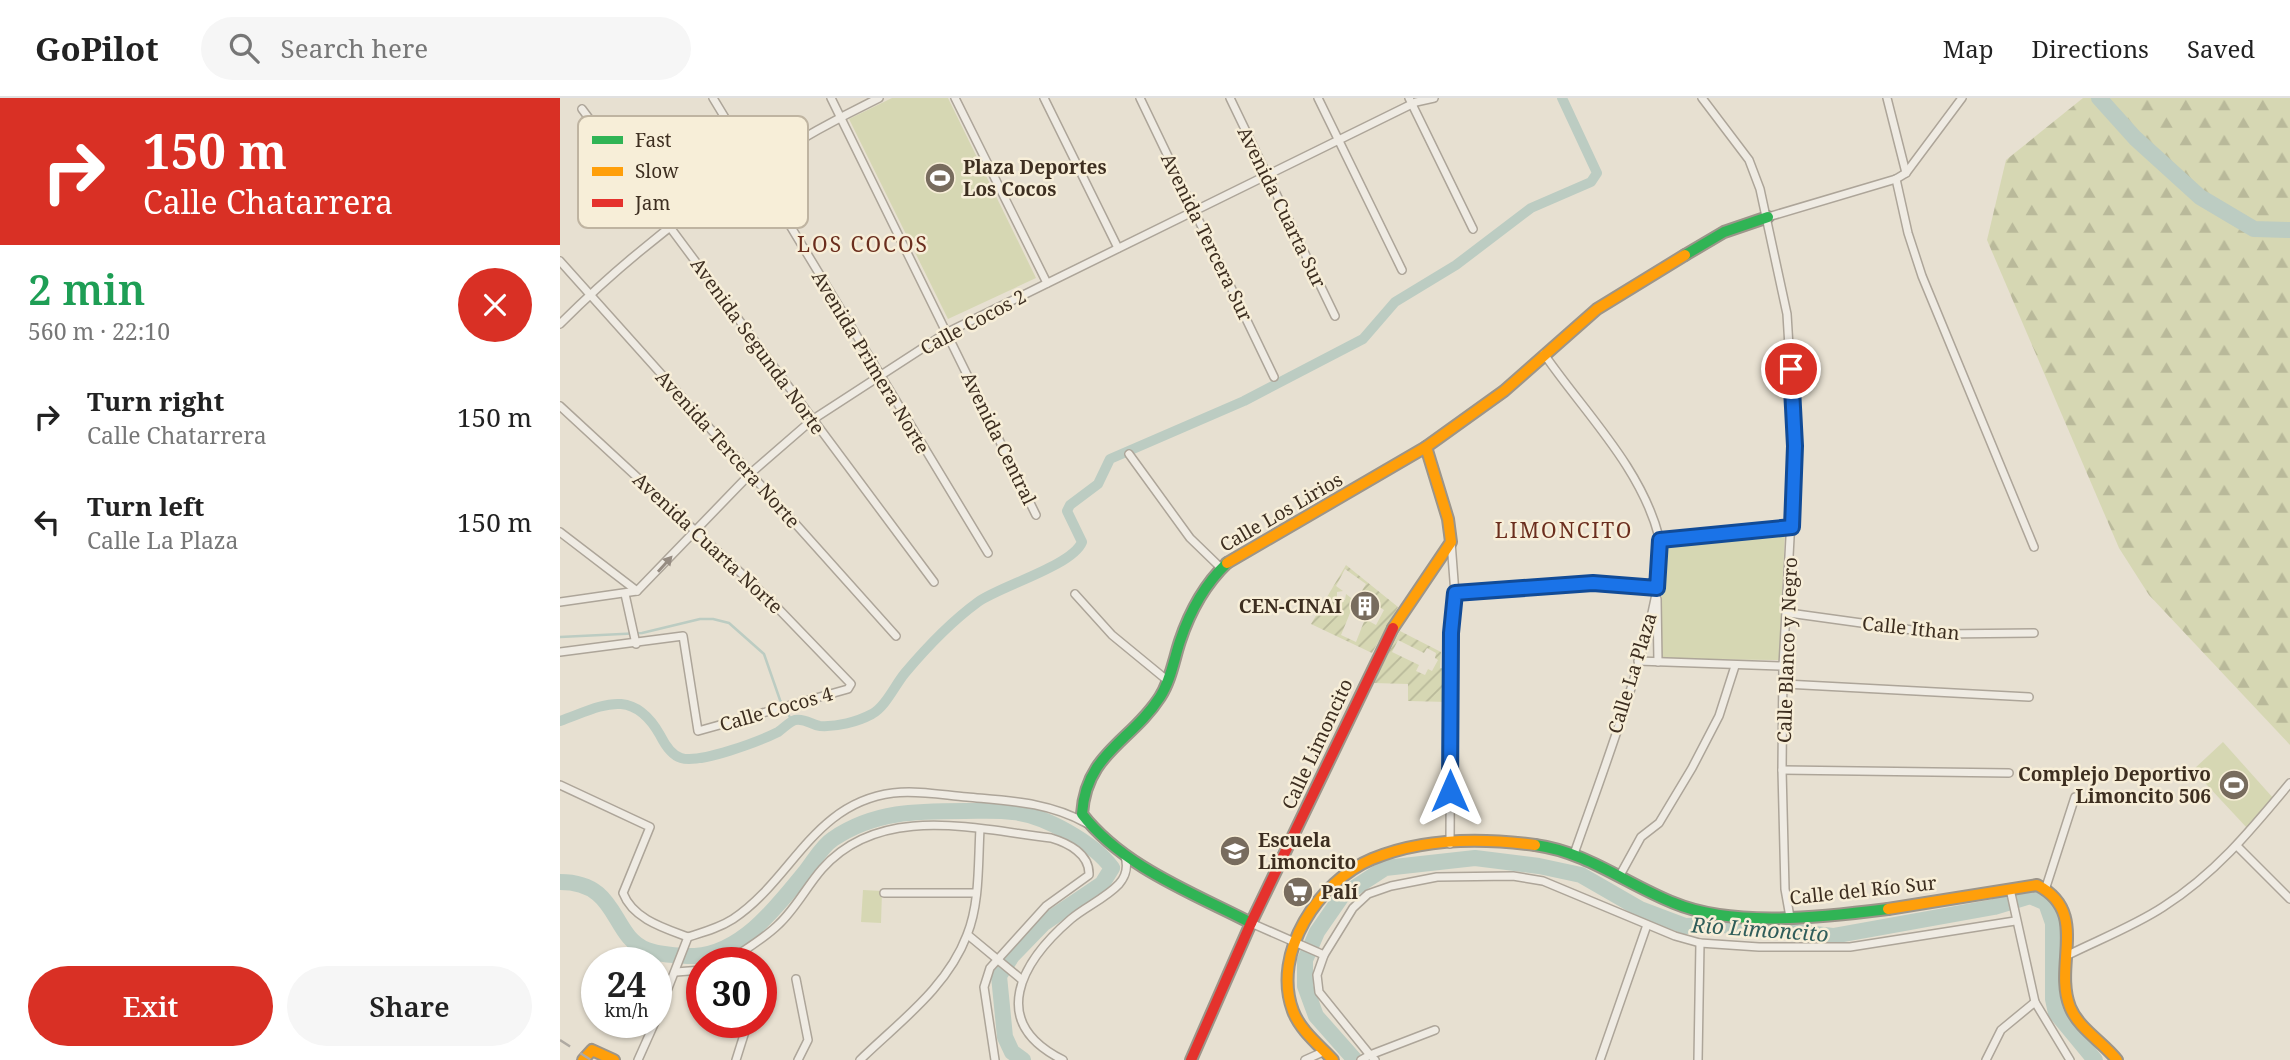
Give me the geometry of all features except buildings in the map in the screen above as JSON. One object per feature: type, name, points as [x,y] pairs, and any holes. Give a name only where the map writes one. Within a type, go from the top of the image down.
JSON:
[{"type":"street","name":"Avenida Primera Norte","points":[[713,98],[724,116]]},
{"type":"street","name":"Avenida Central","points":[[831,98],[1036,515]]},
{"type":"street","points":[[808,137],[879,98]]},
{"type":"street","points":[[955,98],[1047,283]]},
{"type":"street","points":[[1044,98],[1118,248]]},
{"type":"street","name":"Avenida Tercera Sur","points":[[1140,98],[1274,377]]},
{"type":"street","name":"Avenida Cuarta Sur","points":[[1230,98],[1335,316]]},
{"type":"street","points":[[1318,98],[1402,270]]},
{"type":"street","name":"Calle Cocos 2","points":[[637,591],[751,473],[812,420],[946,333],[1339,141],[1410,101],[1433,98]]},
{"type":"street","name":"Calle Blanco y Negro","points":[[1702,98],[1749,160],[1768,217],[1787,314],[1795,446],[1783,666],[1785,889],[1790,917]]},
{"type":"street","points":[[1887,98],[1906,173]]},
{"type":"street","points":[[1768,217],[1896,179],[1906,173],[1962,98]]},
{"type":"street","points":[[1410,101],[1473,229]]},
{"type":"street","name":"Avenida Segunda Norte","points":[[582,109],[587,116]]},
{"type":"street","points":[[1896,179],[1922,276],[2034,547]]},
{"type":"street","name":"Calle Los Lirios","points":[[1087,824],[1082,814],[1083,794],[1094,766],[1148,713],[1168,681],[1189,618],[1220,567],[1426,447],[1504,391],[1597,309],[1724,232],[1768,217]]},
{"type":"street","points":[[560,324],[667,228]]},
{"type":"street","name":"Avenida Segunda Norte","points":[[670,228],[934,582]]},
{"type":"street","name":"Avenida Primera Norte","points":[[791,228],[988,553]]},
{"type":"street","name":"Avenida Tercera Norte","points":[[560,261],[896,636]]},
{"type":"street","name":"Calle La Plaza","points":[[1545,354],[1634,478],[1660,540],[1657,588],[1638,660],[1574,854]]},
{"type":"street","name":"Avenida Cuarta Norte","points":[[560,406],[769,599],[851,684]]},
{"type":"street","points":[[1426,447],[1448,519],[1455,593],[1451,633],[1450,845]]},
{"type":"street","points":[[1129,454],[1190,538],[1220,567]]},
{"type":"street","points":[[1660,540],[1792,527]]},
{"type":"street","points":[[560,532],[637,591]]},
{"type":"street","name":"Calle Limoncito","points":[[1191,1060],[1251,923],[1376,659],[1399,616],[1451,542]]},
{"type":"street","points":[[1455,593],[1593,583],[1657,588],[1658,662]]},
{"type":"street","points":[[560,602],[637,591]]},
{"type":"street","points":[[560,652],[636,644],[625,594]]},
{"type":"street","points":[[1075,594],[1112,635],[1168,681]]},
{"type":"street","name":"Calle Ithan","points":[[1788,612],[1941,634],[2034,633]]},
{"type":"street","name":"Calle Cocos 4","points":[[636,644],[683,636],[698,731],[848,689],[851,684]]},
{"type":"street","points":[[1638,660],[1783,666]]},
{"type":"street","points":[[1619,877],[1642,837],[1660,823],[1692,768],[1719,716],[1735,666]]},
{"type":"street","points":[[1785,684],[2029,697]]},
{"type":"street","points":[[1782,770],[2008,773]]},
{"type":"street","points":[[2066,956],[2161,908],[2205,877],[2238,847],[2290,783]]},
{"type":"street","points":[[560,785],[650,827],[623,893],[628,906],[656,925],[688,937],[734,918],[775,880],[824,823],[869,799],[893,793],[924,793],[1040,804],[1062,810],[1087,824],[1124,853],[1251,923],[1322,955]]},
{"type":"street","points":[[2075,797],[2046,887],[2060,904],[2067,933],[2064,991],[2070,1008],[2117,1060]]},
{"type":"street","points":[[747,947],[780,923],[822,868],[844,848],[877,831],[905,825],[980,829],[1065,842],[1077,850],[1090,867],[1089,874],[1046,906],[997,957],[984,987],[995,1060]]},
{"type":"street","points":[[860,1060],[926,998],[946,975],[968,935],[976,893],[980,829]]},
{"type":"street","name":"Calle del Río Sur","points":[[1329,1056],[1292,1009],[1289,970],[1299,943],[1327,892],[1358,865],[1373,858],[1410,849],[1506,841],[1574,854],[1671,905],[1714,914],[1790,917],[1831,915],[2037,885],[2046,887]]},
{"type":"street","points":[[2238,847],[2290,899]]},
{"type":"street","points":[[1063,1060],[1044,1050],[1026,1029],[1017,993],[1021,979],[1071,919],[1120,883],[1126,871],[1124,853]]},
{"type":"street","points":[[1435,1030],[1367,1058],[1319,992],[1317,975],[1322,955],[1353,908],[1368,894],[1437,877],[1478,874],[1543,881],[1647,925],[1700,943],[1821,949],[2015,921]]},
{"type":"street","points":[[2010,889],[2035,1002],[2070,1060]]},
{"type":"street","points":[[884,893],[976,893]]},
{"type":"street","points":[[1600,1060],[1647,925]]},
{"type":"street","points":[[968,935],[1021,979]]},
{"type":"street","points":[[672,982],[688,937]]},
{"type":"street","points":[[1698,1060],[1700,943]]},
{"type":"street","points":[[676,972],[686,971]]},
{"type":"street","points":[[796,979],[808,1040],[798,1060]]},
{"type":"street","points":[[1986,1060],[2001,1030],[2035,1002]]},
{"type":"street","points":[[638,1060],[648,1038]]},
{"type":"street","points":[[736,1060],[743,1038]]},
{"type":"street","points":[[583,1060],[592,1050],[614,1060]]},
{"type":"street","points":[[1305,1060],[1329,1056]]},
{"type":"green space","points":[[892,98],[948,98],[1036,278],[948,319],[849,119]]},
{"type":"green space","points":[[2083,98],[2290,98],[2290,745],[2149,595],[2119,548],[1987,240],[2006,160]]},
{"type":"green space","points":[[1785,532],[1779,660],[1661,659],[1662,544]]},
{"type":"green space","points":[[1346,565],[1398,607],[1372,653],[1311,624]],"holes":[[[1345,569],[1366,584],[1360,594],[1384,610],[1376,625],[1365,619],[1356,642],[1341,635],[1355,601],[1346,594],[1345,600],[1337,600],[1337,592],[1343,591],[1336,586]]]},
{"type":"green space","points":[[1400,631],[1441,652],[1440,668],[1449,669],[1448,702],[1408,701],[1408,684],[1373,683]],"holes":[[[1398,640],[1424,653],[1427,648],[1436,653],[1435,658],[1438,660],[1432,671],[1428,669],[1425,675],[1416,671],[1419,665],[1392,652]]]},
{"type":"green space","name":"Complejo Deportivo Limoncito 506","points":[[2223,742],[2274,799],[2248,829],[2193,770]]},
{"type":"green space","points":[[863,890],[882,891],[881,923],[861,922]]},
{"type":"waterway","points":[[560,721],[603,706],[627,705],[649,720],[674,754],[690,759],[744,746],[778,732],[795,720],[833,726],[872,714],[882,706],[922,654],[968,609],[1076,551],[1082,542],[1067,511],[1070,505],[1098,484],[1110,459],[1244,401],[1363,339],[1395,302],[1456,265],[1531,208],[1591,182],[1597,173],[1562,98]]},
{"type":"waterway","points":[[2099,98],[2135,138],[2200,197],[2254,229],[2290,230]]},
{"type":"waterway","points":[[560,637],[642,633],[700,619],[729,623],[764,654],[780,700],[792,721]]},
{"type":"waterway","name":"Río Limoncito","points":[[560,882],[579,884],[594,891],[604,900],[626,933],[635,943],[647,950],[695,956],[712,953],[744,937],[771,912],[829,842],[864,823],[896,814],[930,811],[1007,811],[1039,818],[1081,840],[1112,868],[1102,884],[1044,923],[1012,956],[999,976],[1005,1037],[1012,1052],[1023,1060]]},
{"type":"waterway","name":"Río Limoncito","points":[[1355,1060],[1316,1016],[1305,986],[1305,960],[1317,932],[1342,896],[1385,868],[1475,858],[1539,866],[1581,875],[1640,909],[1685,926],[1733,925],[1833,936],[1994,907],[2030,896],[2046,903],[2053,923],[2053,999],[2056,1013],[2095,1060]]},
{"type":"railway","points":[[560,1040],[591,1060]]},
{"type":"traffic: fast","points":[[1685,255],[1724,232],[1768,217]]},
{"type":"traffic: fast","points":[[1227,563],[1211,580],[1193,609],[1160,697],[1101,762],[1092,776],[1085,793],[1082,814],[1099,833],[1138,864],[1251,923]]},
{"type":"traffic: fast","points":[[1535,845],[1589,861],[1674,903],[1724,916],[1808,917],[1888,909]]},
{"type":"traffic: slow","points":[[1227,563],[1426,447],[1504,391],[1597,309],[1685,255]]},
{"type":"traffic: slow","points":[[1393,628],[1451,542],[1448,519],[1426,447]]},
{"type":"traffic: slow","points":[[1333,1060],[1300,1025],[1293,1011],[1288,989],[1294,943],[1318,901],[1352,869],[1391,852],[1432,843],[1495,841],[1535,845]]},
{"type":"traffic: slow","points":[[1888,909],[2037,885],[2053,896],[2062,909],[2066,924],[2065,974],[2070,1007],[2085,1029],[2117,1060]]},
{"type":"traffic: slow","points":[[583,1060],[592,1050],[614,1060]]},
{"type":"traffic: jam","points":[[1191,1060],[1251,923],[1393,628]]},
{"type":"place","name":"Plaza Deportes Los Cocos","points":[[940,178]]},
{"type":"place","name":"CEN-CINAI","points":[[1365,606]]},
{"type":"place","name":"Complejo Deportivo Limoncito 506","points":[[2234,785]]},
{"type":"place","name":"Escuela Limoncito","points":[[1235,851]]},
{"type":"place","name":"Palí","points":[[1298,892]]},
{"type":"district","name":"LOS COCOS","points":[[863,245]]},
{"type":"district","name":"LIMONCITO","points":[[1564,531]]},
{"type":"route","points":[[1450,791],[1451,633],[1455,593],[1593,583],[1657,588],[1660,540],[1792,527],[1795,446],[1791,369]]}]
